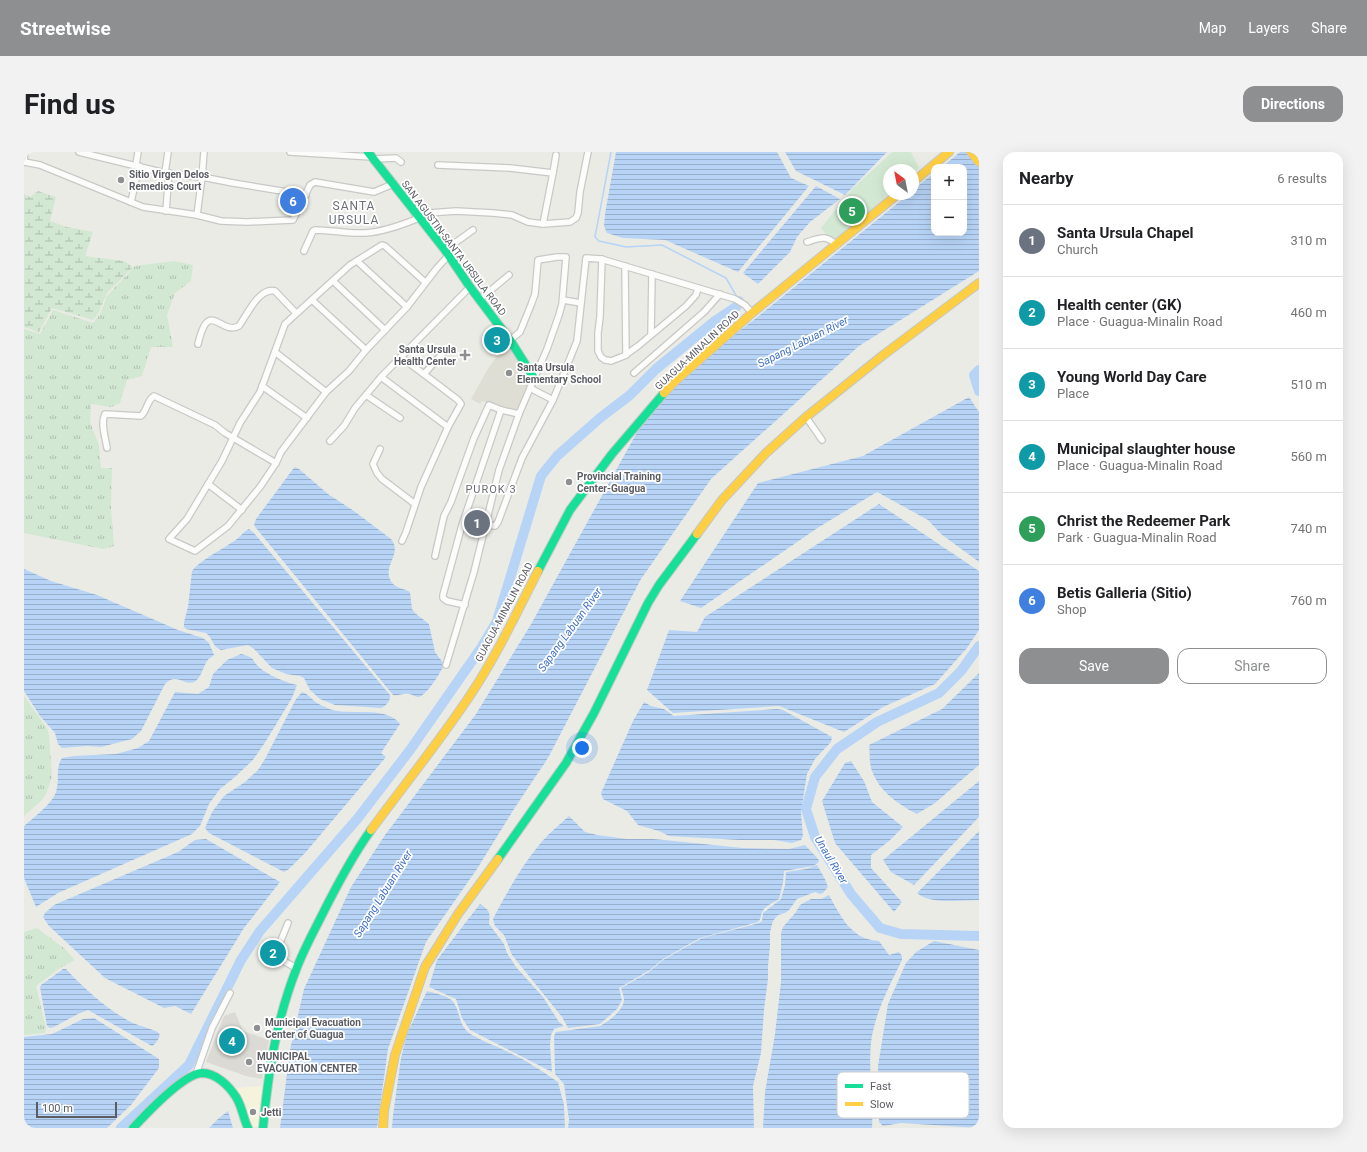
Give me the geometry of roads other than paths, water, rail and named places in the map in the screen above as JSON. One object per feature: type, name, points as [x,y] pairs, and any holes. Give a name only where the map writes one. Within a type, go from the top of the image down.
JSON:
[{"type":"main road","points":[[919,177],[949,152]]},
{"type":"main road","points":[[971,152],[979,162]]},
{"type":"main road","name":"SAN AGUSTIN-SANTA URSULA ROAD","points":[[371,156],[446,253],[479,300],[510,340],[534,378]]},
{"type":"main road","name":"GUAGUA-MINALIN ROAD","points":[[263,1128],[272,1052],[284,1006],[296,968],[341,874],[356,851],[446,731],[472,692],[570,510],[612,454],[673,383],[752,313],[891,200]]},
{"type":"main road","points":[[383,1128],[384,1111],[395,1055],[425,967],[458,914],[566,763],[594,713],[648,603],[659,585],[722,500],[766,453],[806,417],[882,356],[979,283]]},
{"type":"main road","points":[[133,1128],[169,1093],[186,1079],[196,1074],[206,1073],[212,1075],[230,1088],[239,1102],[248,1128]]},
{"type":"street","points":[[25,152],[24,161],[40,165],[143,207],[197,215],[221,221],[293,220],[310,185],[315,182],[374,192],[393,184]]},
{"type":"street","points":[[81,152],[167,173],[202,177],[306,195]]},
{"type":"street","points":[[131,202],[138,165],[138,152]]},
{"type":"street","points":[[166,211],[168,152]]},
{"type":"street","points":[[197,215],[204,152]]},
{"type":"street","points":[[290,152],[396,158],[401,162]]},
{"type":"street","points":[[304,252],[313,231],[315,230],[365,233],[401,225],[417,216],[456,211],[493,213],[512,216],[528,222],[542,224],[568,223],[576,218],[588,152]]},
{"type":"street","points":[[542,224],[556,155]]},
{"type":"street","points":[[438,165],[510,168],[553,173]]},
{"type":"street","points":[[425,282],[384,245],[350,265],[296,313],[286,324],[256,399],[240,423],[234,438],[187,519],[169,539],[195,551],[228,526],[242,510],[276,463],[281,452],[326,392],[349,370],[407,307],[446,253],[473,230]]},
{"type":"street","points":[[806,242],[824,237],[830,239],[837,245]]},
{"type":"street","points":[[446,665],[465,605],[499,470],[519,414],[553,334],[562,300],[566,257],[538,260],[535,294],[520,332],[510,340]]},
{"type":"street","points":[[486,525],[495,526],[498,522],[522,458],[553,400],[577,341],[586,258],[602,259],[720,294],[739,302],[752,313]]},
{"type":"street","points":[[602,259],[598,351],[601,357],[605,360],[611,361],[626,355],[692,300],[696,295],[698,288]]},
{"type":"street","points":[[357,261],[407,307]]},
{"type":"street","points":[[625,266],[626,355]]},
{"type":"street","points":[[652,274],[652,334]]},
{"type":"street","points":[[479,300],[509,275]]},
{"type":"street","points":[[333,281],[385,330]]},
{"type":"street","points":[[330,441],[344,426],[366,394],[470,287]]},
{"type":"street","points":[[198,344],[200,332],[205,323],[210,320],[215,320],[227,327],[235,328],[239,326],[256,300],[270,290],[275,290],[296,313]]},
{"type":"street","points":[[634,373],[704,312],[720,294]]},
{"type":"street","points":[[312,300],[366,350]]},
{"type":"street","points":[[562,300],[581,303]]},
{"type":"street","points":[[275,352],[326,392]]},
{"type":"street","points":[[424,374],[444,352]]},
{"type":"street","points":[[401,357],[453,396],[461,404],[448,427],[421,487],[402,541]]},
{"type":"street","points":[[381,378],[448,427]]},
{"type":"street","points":[[262,386],[307,418]]},
{"type":"street","points":[[530,388],[553,400]]},
{"type":"street","points":[[366,394],[400,418]]},
{"type":"street","points":[[108,448],[103,428],[103,418],[105,414],[141,416],[144,414],[150,398],[154,396],[215,425],[224,433],[276,463]]},
{"type":"street","points":[[435,556],[444,516],[451,502],[474,438],[489,404],[502,410],[519,414]]},
{"type":"street","points":[[465,605],[447,601],[442,595],[464,519],[502,410]]},
{"type":"street","points":[[806,417],[822,440]]},
{"type":"street","points":[[380,449],[373,464],[377,473],[382,479],[415,504]]},
{"type":"street","points":[[208,484],[242,510]]},
{"type":"street","points":[[288,923],[277,950],[282,960],[296,968]]},
{"type":"street","points":[[196,1074],[212,1028],[230,993]]},
{"type":"water","points":[[616,152],[777,152],[791,178],[809,186],[738,272],[665,240],[623,238],[607,233],[604,226],[605,214]]},
{"type":"water","points":[[785,152],[887,152],[845,195],[796,171]]},
{"type":"water","name":"Sapang Labuan River","points":[[960,152],[979,152],[979,271],[859,346],[711,479],[641,579],[548,758],[477,869],[426,942],[388,1049],[377,1128],[280,1128],[290,1050],[304,989],[351,887],[385,835],[476,714],[530,626],[646,416],[708,355],[755,319],[902,200],[919,200],[919,185],[931,175],[931,236],[967,236],[967,164],[946,164]]},
{"type":"water","points":[[816,186],[840,199],[810,222],[797,237],[790,252],[758,284],[743,273]]},
{"type":"water","points":[[969,397],[979,412],[979,562],[941,534],[928,520],[877,492],[819,527],[701,608],[680,601],[758,483],[863,456]]},
{"type":"water","points":[[295,467],[328,494],[354,511],[391,539],[395,550],[390,567],[389,578],[393,584],[410,592],[412,609],[429,624],[435,652],[444,664],[433,683],[421,696],[417,697],[411,694],[393,695],[254,525],[256,519]]},
{"type":"water","points":[[879,504],[979,571],[979,630],[967,648],[935,684],[883,707],[844,732],[779,706],[673,713],[647,690],[669,630],[697,632],[705,617]]},
{"type":"water","points":[[249,529],[254,533],[390,695],[389,701],[385,706],[381,708],[335,705],[320,699],[310,690],[304,678],[286,674],[272,668],[254,649],[248,645],[221,650],[214,645],[206,633],[186,629],[184,627],[192,571],[207,558],[237,539]]},
{"type":"water","points":[[24,569],[51,581],[97,595],[178,630],[203,638],[209,643],[214,655],[207,661],[200,676],[194,682],[190,683],[173,679],[165,684],[141,731],[132,739],[101,747],[87,746],[62,748],[58,744],[55,733],[40,716],[24,691]]},
{"type":"water","points":[[241,654],[251,658],[260,668],[268,673],[283,681],[297,685],[292,698],[253,760],[220,789],[209,804],[200,826],[192,834],[58,893],[36,907],[24,878],[24,826],[54,797],[57,788],[59,766],[62,758],[116,754],[138,748],[149,741],[175,692],[198,694],[209,687],[213,674],[227,660]]},
{"type":"water","points":[[979,673],[979,765],[935,803],[917,814],[890,797],[879,785],[871,768],[869,745],[942,709]]},
{"type":"water","points":[[302,692],[317,703],[332,710],[344,712],[380,713],[388,715],[400,724],[381,753],[386,757],[306,852],[284,872],[209,833],[205,828],[212,812],[224,796],[245,782],[258,770],[296,699]]},
{"type":"water","points":[[644,702],[651,706],[664,709],[674,716],[777,709],[783,710],[832,737],[831,742],[815,759],[807,774],[801,812],[803,836],[801,840],[792,843],[774,840],[739,840],[669,836],[659,831],[638,825],[627,811],[603,799],[601,793],[633,721]]},
{"type":"water","points":[[851,761],[864,781],[872,802],[903,827],[889,841],[871,855],[871,868],[902,902],[894,912],[835,843],[822,801],[845,763]]},
{"type":"water","points":[[979,781],[979,817],[914,885],[891,872],[883,860]]},
{"type":"water","points":[[569,816],[585,832],[597,835],[627,839],[654,839],[743,848],[789,849],[805,845],[819,860],[818,863],[813,866],[784,871],[779,899],[763,910],[758,922],[700,938],[663,959],[650,970],[619,988],[622,1000],[617,1009],[600,1024],[568,1028],[562,1017],[512,955],[504,935],[495,926],[493,919],[533,852],[547,836]]},
{"type":"water","points":[[979,831],[979,900],[938,900],[923,897],[917,893]]},
{"type":"water","points":[[206,839],[280,882],[244,928],[191,1014],[175,1006],[164,1008],[105,978],[49,926],[43,917],[45,913],[54,905],[178,852],[195,840]]},
{"type":"water","points":[[817,865],[828,887],[823,893],[820,894],[815,892],[797,899],[789,910],[778,915],[773,921],[770,932],[768,979],[761,1053],[753,1086],[754,1128],[568,1128],[569,1120],[564,1084],[555,1074],[554,1036],[556,1032],[600,1026],[604,1024],[615,1015],[623,1004],[624,998],[621,988],[649,972],[663,960],[702,938],[759,923],[762,921],[763,913],[781,899],[785,885],[786,872],[806,869]]},
{"type":"water","points":[[829,895],[842,918],[854,931],[869,940],[879,941],[889,955],[899,952],[902,956],[902,960],[874,1026],[870,1072],[837,1072],[837,1118],[872,1118],[872,1128],[763,1128],[765,1092],[775,1034],[781,982],[781,933],[783,927],[800,905],[811,899],[821,899]]},
{"type":"water","points":[[480,904],[488,911],[489,924],[504,944],[507,953],[516,967],[543,997],[559,1022],[564,1026],[554,1029],[551,1035],[550,1045],[552,1072],[470,1030],[462,1018],[456,999],[429,987],[437,960]]},
{"type":"water","points":[[934,941],[979,950],[979,1128],[901,1123],[883,1126],[879,1122],[879,1118],[969,1118],[969,1072],[878,1072],[888,1004],[906,963],[916,952]]},
{"type":"water","points":[[63,969],[66,969],[89,992],[123,1018],[159,1033],[159,1038],[156,1042],[152,1046],[88,1010],[54,1027],[50,1028],[47,1026],[40,987]]},
{"type":"water","points":[[427,991],[445,996],[453,1002],[465,1029],[469,1033],[521,1059],[558,1082],[564,1105],[565,1128],[392,1128],[401,1058],[407,1034]]},
{"type":"water","points":[[94,1018],[159,1059],[159,1068],[131,1105],[107,1128],[29,1128],[24,1124],[24,1037],[52,1034],[83,1019]]},
{"type":"water","points":[[228,1111],[233,1128],[209,1128],[219,1118]]},
{"type":"waterway","points":[[611,152],[595,237],[599,241],[626,247],[662,245],[726,278],[737,297]]},
{"type":"waterway","points":[[121,1128],[189,1065],[241,960],[260,931],[358,818],[410,750],[481,648],[497,621],[541,476],[557,456],[600,418],[630,395],[656,369],[715,321],[736,307],[739,301]]},
{"type":"waterway","name":"Unaul River","points":[[979,370],[974,375],[979,391]]},
{"type":"waterway","name":"Unaul River","points":[[979,646],[961,671],[939,693],[877,722],[837,749],[815,777],[806,809],[815,837],[851,894],[880,928],[901,934],[979,936]]},
{"type":"place","name":"Sitio Virgen Delos Remedios Court","points":[[121,180]]},
{"type":"place","name":"Betis Galleria (Sitio)","points":[[293,201]]},
{"type":"place","name":"Christ the Redeemer Park","points":[[852,211]]},
{"type":"place","name":"Young World Day Care","points":[[497,340]]},
{"type":"place","name":"Santa Ursula Health Center","points":[[465,355]]},
{"type":"place","name":"Santa Ursula Elementary School","points":[[509,373]]},
{"type":"place","name":"Provincial Training Center-Guagua","points":[[569,482]]},
{"type":"place","name":"Santa Ursula Chapel","points":[[477,523]]},
{"type":"place","name":"Health center (GK)","points":[[273,953]]},
{"type":"place","name":"Municipal Evacuation Center of Guagua","points":[[257,1028]]},
{"type":"place","name":"Municipal slaughter house","points":[[232,1041]]},
{"type":"place","name":"MUNICIPAL EVACUATION CENTER","points":[[249,1062]]},
{"type":"place","name":"Jetti","points":[[253,1112]]},
{"type":"district","name":"SANTA URSULA","points":[[354,213]]},
{"type":"district","name":"PUROK 3","points":[[491,489]]}]
